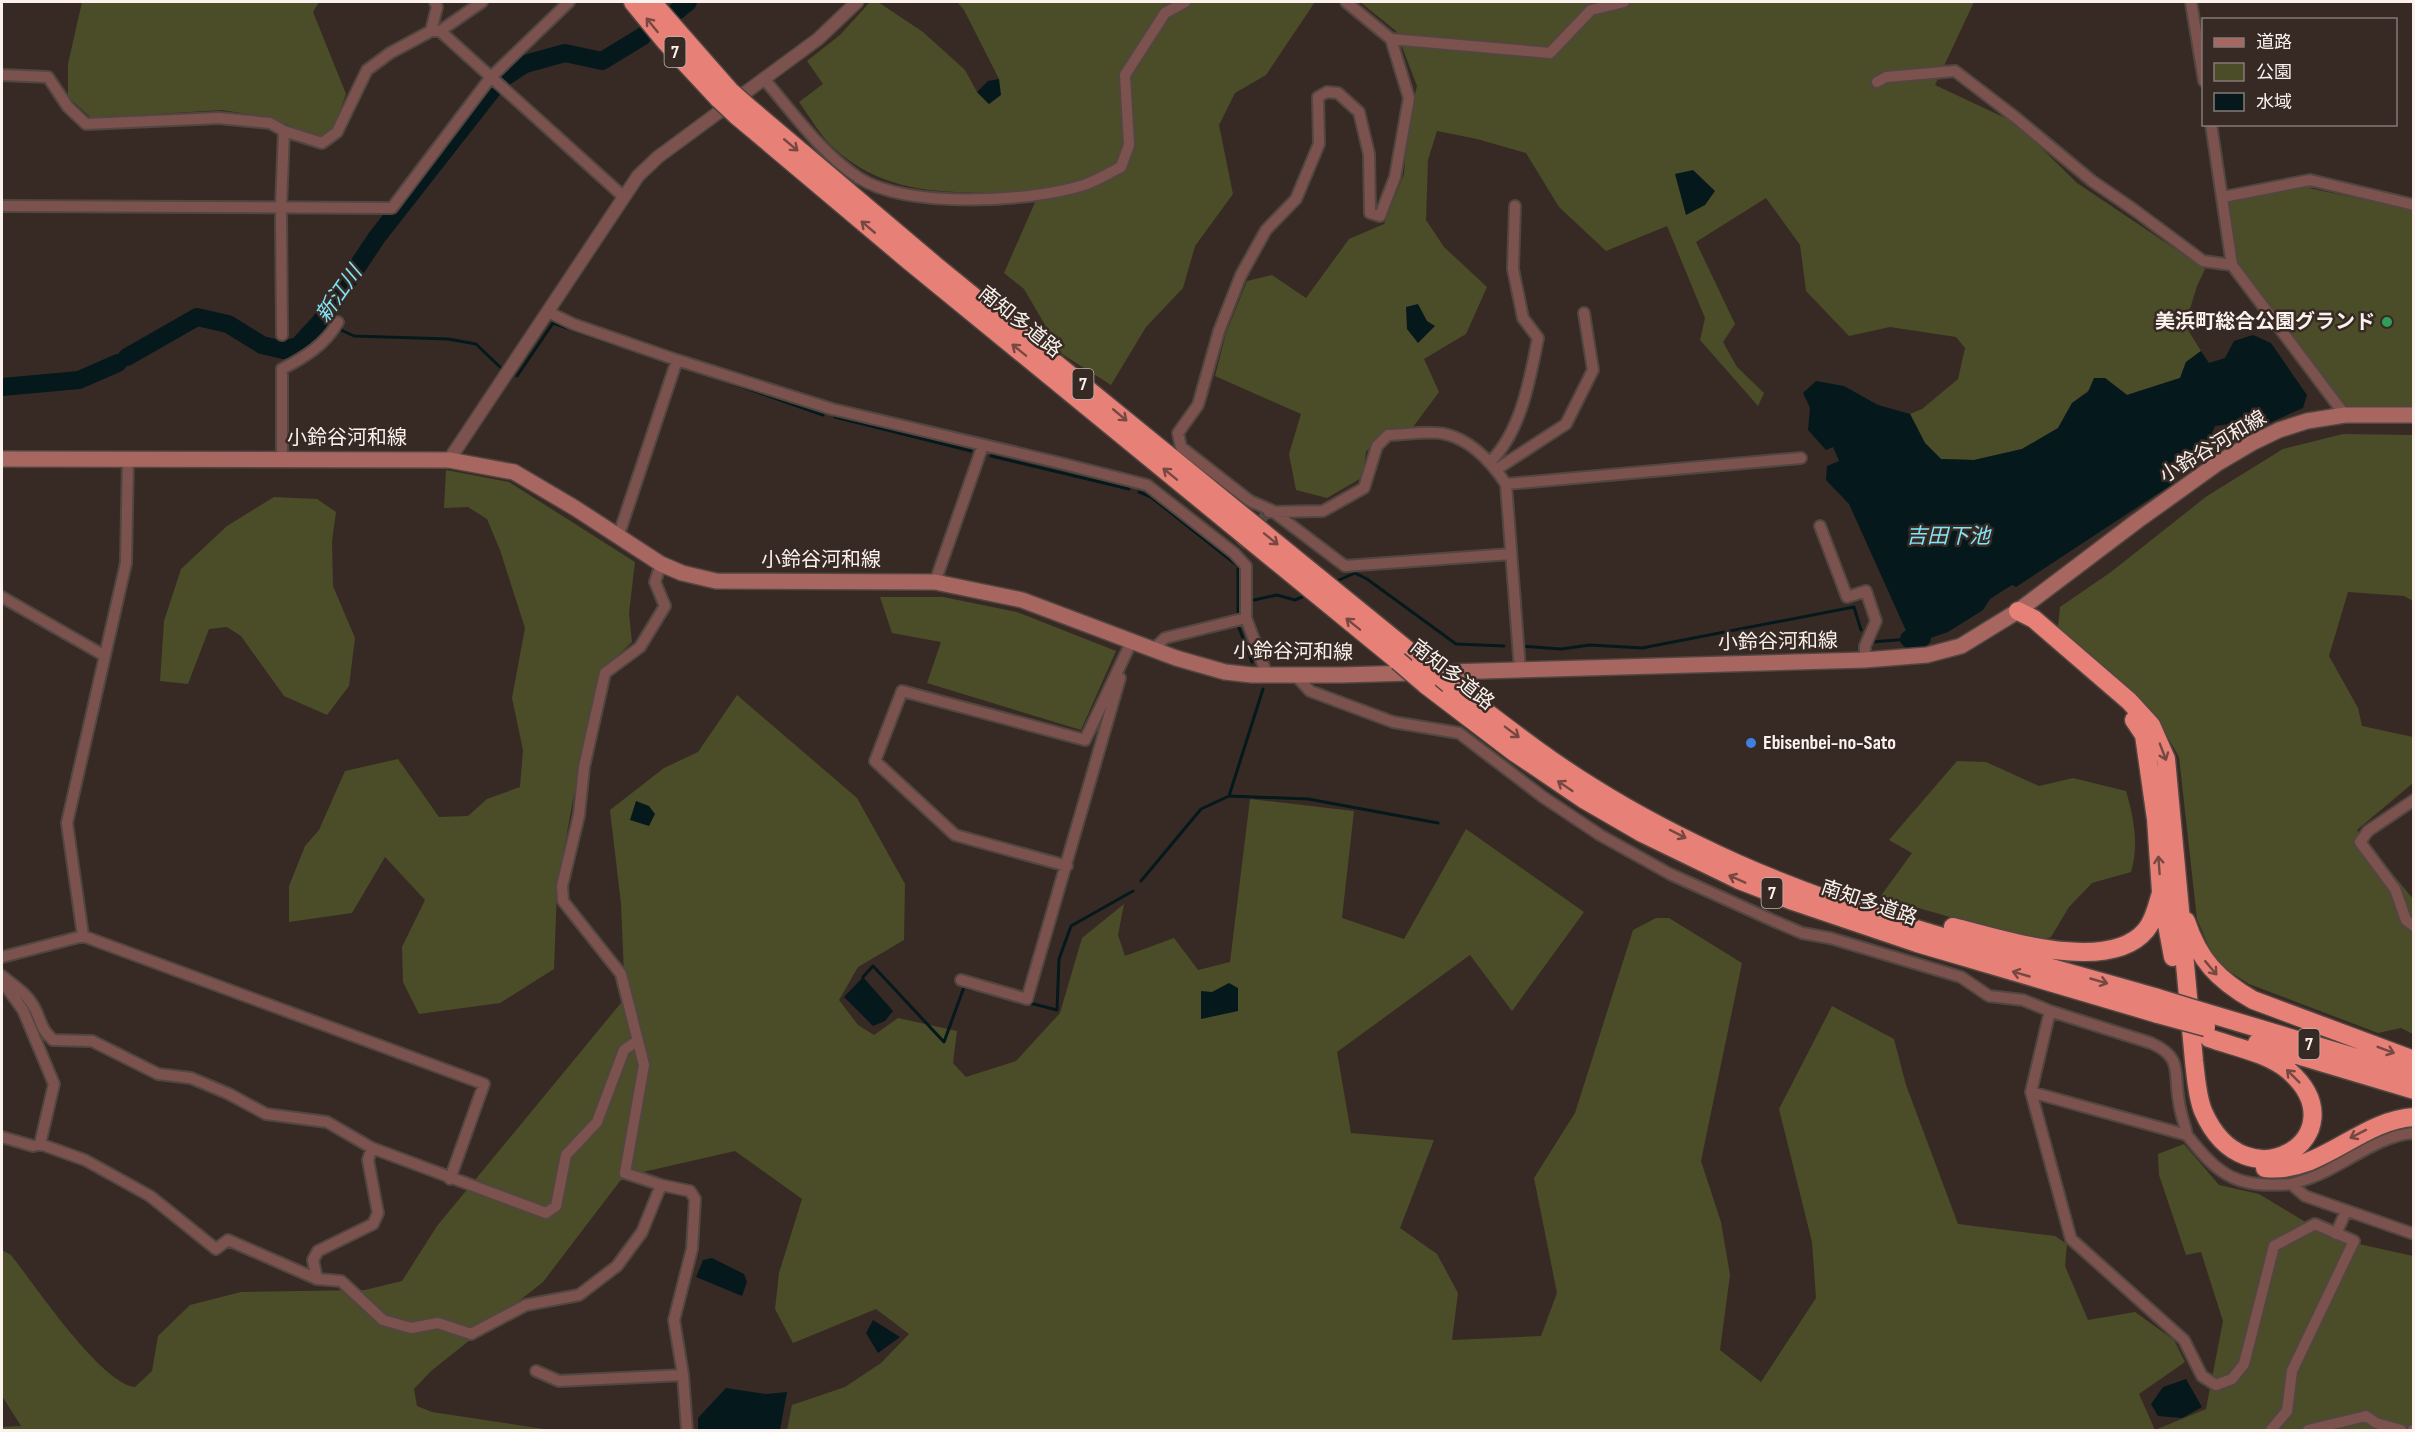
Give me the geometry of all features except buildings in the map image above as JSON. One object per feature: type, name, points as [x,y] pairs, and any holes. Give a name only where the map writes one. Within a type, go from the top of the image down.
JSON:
[{"type":"highway","name":"南知多道路","points":[[633,2],[664,41],[898,252],[1426,685],[1514,752],[1585,800],[1739,880],[1832,914],[1917,943],[2160,1012],[2414,1090]]},
{"type":"highway","name":"南知多道路","points":[[652,2],[725,95]]},
{"type":"highway","name":"南知多道路","points":[[741,111],[936,266],[1420,661],[1522,740],[1592,788],[1736,863],[1842,906],[2160,1012]]},
{"type":"highway","points":[[2018,611],[2028,627],[2132,716],[2144,735],[2156,819],[2161,892],[2178,985],[2191,1096],[2198,1123],[2206,1136],[2219,1150],[2236,1162],[2269,1169],[2285,1168],[2316,1158],[2384,1122],[2414,1117]]},
{"type":"highway","points":[[2018,611],[2034,619],[2129,701],[2151,725],[2166,759],[2194,1061],[2203,1110],[2225,1143],[2242,1154],[2261,1159],[2282,1157],[2297,1148],[2310,1127],[2312,1116],[2305,1090],[2298,1080],[2276,1062],[2207,1026]]},
{"type":"highway","points":[[1842,906],[1854,901],[2008,940],[2070,952],[2094,953],[2115,949],[2132,942],[2147,929],[2156,912],[2161,892]]},
{"type":"highway","points":[[2180,896],[2193,940],[2205,961],[2219,978],[2236,990],[2253,1000],[2414,1060]]},
{"type":"highway","name":"南知多道路","points":[[2207,1026],[2414,1075]]},
{"type":"main road","name":"小鈴谷河和線","points":[[2,459],[449,460],[514,472],[575,508],[661,564],[682,573],[716,581],[935,582],[1022,600],[1130,645],[1154,649],[1225,672],[1295,675],[1865,660],[1927,655],[1961,646],[2018,611],[2171,496],[2252,443],[2279,430],[2307,421],[2345,415],[2414,414]]},
{"type":"street","points":[[435,2],[437,7],[435,31]]},
{"type":"street","points":[[2,75],[48,77],[68,107],[86,124],[219,118],[270,123],[284,131],[322,143],[337,132],[367,70],[390,53],[435,31],[482,2]]},
{"type":"street","points":[[2,206],[392,207],[491,77],[569,2]]},
{"type":"street","points":[[449,460],[639,176],[658,157],[818,39],[857,2]]},
{"type":"street","points":[[764,79],[827,153],[861,179],[900,195],[956,199],[1030,197],[1085,185],[1120,167],[1129,145],[1125,75],[1165,13],[1185,2]]},
{"type":"street","points":[[1346,2],[1391,39],[1409,98],[1395,177],[1380,216],[1370,213],[1369,154],[1359,112],[1338,93],[1327,92],[1318,97],[1318,144],[1296,199],[1266,230],[1241,275],[1219,331],[1198,405],[1178,433],[1181,447],[1250,501],[1345,566],[1511,554]]},
{"type":"street","points":[[1391,39],[1550,53],[1591,10],[1623,2]]},
{"type":"street","points":[[2191,2],[2202,69]]},
{"type":"street","points":[[435,31],[491,77],[624,197]]},
{"type":"street","points":[[1877,82],[1886,77],[1955,71],[2092,181],[2133,208],[2203,261],[2232,265]]},
{"type":"street","points":[[2211,126],[2232,265],[2345,415]]},
{"type":"street","points":[[282,335],[281,207],[284,131]]},
{"type":"street","points":[[2223,198],[2310,180],[2414,205]]},
{"type":"street","points":[[1493,465],[1525,400],[1538,339],[1523,318],[1513,269],[1515,206]]},
{"type":"street","points":[[548,312],[573,324],[677,360],[832,409],[1147,485],[1237,549],[1246,566],[1246,618],[1267,675]]},
{"type":"street","points":[[1493,465],[1566,424],[1593,370],[1584,313]]},
{"type":"street","points":[[282,459],[282,369],[309,355],[331,334],[338,322]]},
{"type":"street","points":[[618,537],[677,360]]},
{"type":"street","points":[[1268,512],[1323,511],[1364,488],[1377,446],[1388,435],[1444,434],[1475,449],[1493,465],[1506,484],[1520,670]]},
{"type":"street","points":[[935,582],[983,445]]},
{"type":"street","points":[[1506,484],[1801,458]]},
{"type":"street","points":[[83,936],[67,823],[126,563],[128,459]]},
{"type":"street","points":[[1820,526],[1847,597],[1866,591],[1876,617],[1876,625],[1865,646],[1865,660]]},
{"type":"street","points":[[661,564],[655,582],[665,606],[640,647],[605,673],[584,767],[579,815],[562,886],[563,901],[621,974],[644,1065],[625,1173],[661,1185],[690,1191],[695,1199],[692,1249],[674,1320],[683,1375],[687,1431]]},
{"type":"street","points":[[2,597],[105,656]]},
{"type":"street","points":[[1154,649],[1165,638],[1246,618]]},
{"type":"street","points":[[961,981],[1027,999],[1130,645]]},
{"type":"street","points":[[1067,866],[955,835],[875,760],[902,691],[1085,740],[1130,645]]},
{"type":"street","points":[[1295,675],[1310,691],[1393,722],[1458,733],[1543,797],[1600,836],[1670,874],[1802,933],[1830,938],[1961,977],[1989,996],[2023,1000],[2050,1011],[2151,1042],[2166,1050],[2173,1058],[2177,1074],[2178,1101],[2187,1134],[2200,1151],[2227,1175],[2244,1183],[2265,1186],[2291,1184],[2321,1174],[2369,1148],[2405,1134],[2414,1133]]},
{"type":"street","points":[[2414,800],[2368,831],[2360,842],[2395,890],[2406,920],[2414,926]]},
{"type":"street","points":[[2,957],[83,936],[484,1084],[450,1179]]},
{"type":"street","points":[[2,976],[24,993],[36,1010],[43,1030],[53,1040],[92,1041],[158,1074],[191,1078],[229,1094],[266,1114],[327,1122],[372,1148],[546,1213],[556,1206],[566,1155],[597,1122],[624,1050],[637,1041]]},
{"type":"street","points":[[2,981],[23,1010],[54,1084],[40,1144]]},
{"type":"street","points":[[2050,1011],[2031,1092],[2071,1239],[2184,1340],[2202,1376],[2216,1385],[2232,1379],[2244,1364],[2274,1246],[2315,1224],[2354,1241],[2292,1371],[2287,1411],[2271,1431]]},
{"type":"street","points":[[2031,1092],[2187,1134]]},
{"type":"street","points":[[2,1137],[33,1146],[40,1144],[85,1160],[150,1196],[216,1249],[228,1240],[317,1279],[341,1281],[383,1320],[411,1328],[438,1323],[471,1334],[526,1305],[579,1295],[617,1266],[642,1232],[661,1185]]},
{"type":"street","points":[[317,1279],[313,1260],[318,1251],[373,1224],[378,1213],[369,1160],[372,1148]]},
{"type":"street","points":[[2291,1184],[2305,1196],[2414,1234]]},
{"type":"street","points":[[2336,1234],[2346,1211]]},
{"type":"street","points":[[536,1371],[559,1381],[683,1375]]},
{"type":"street","points":[[2308,1431],[2366,1416],[2376,1423],[2401,1431]]},
{"type":"green space","points":[[82,2],[319,2],[313,12],[346,94],[334,128],[321,138],[271,118],[222,110],[91,118],[68,97],[68,64]]},
{"type":"green space","points":[[870,2],[878,2],[923,32],[965,70],[977,92],[989,104],[999,79],[964,10],[957,2],[1315,2],[1266,75],[1235,93],[1219,125],[1233,194],[1195,246],[1183,288],[1146,327],[1111,385],[1062,354],[1024,289],[1004,273],[1040,191],[932,190],[906,186],[881,178],[857,166],[835,149],[820,133],[799,102],[823,84],[807,61],[840,35]]},
{"type":"green space","points":[[1360,2],[1974,2],[1935,85],[2016,123],[2077,183],[2205,269],[2197,286],[2185,325],[2201,351],[2186,362],[2180,378],[2127,395],[2105,378],[2072,403],[2058,428],[2022,449],[1974,460],[1941,459],[1925,443],[1910,414],[1922,409],[1958,379],[1965,348],[1956,337],[1890,327],[1849,336],[1806,291],[1800,245],[1766,198],[1696,242],[1735,324],[1723,342],[1737,367],[1764,393],[1758,406],[1700,340],[1705,318],[1667,226],[1606,251],[1559,207],[1526,153],[1477,139],[1437,131],[1428,160],[1426,220],[1444,247],[1487,287],[1466,334],[1424,359],[1439,392],[1413,427],[1385,431],[1366,452],[1363,477],[1327,498],[1296,490],[1289,454],[1301,414],[1215,376],[1226,333],[1247,281],[1272,275],[1306,298],[1349,239],[1384,224],[1404,174],[1408,124],[1417,86],[1396,31]]},
{"type":"green space","points":[[2304,187],[2413,210],[2413,408],[2349,411],[2238,265],[2226,203]]},
{"type":"green space","points":[[2343,434],[2413,435],[2413,601],[2404,596],[2348,592],[2329,656],[2358,708],[2362,726],[2413,737],[2413,783],[2357,830],[2413,899],[2413,1034],[2401,1028],[2378,1033],[2249,984],[2224,968],[2210,950],[2197,919],[2179,757],[2159,722],[2134,695],[2058,627],[2060,607],[2111,572],[2207,496],[2283,449]]},
{"type":"green space","points":[[446,470],[509,482],[635,562],[629,613],[632,642],[600,673],[578,772],[557,888],[554,969],[500,1003],[419,1014],[403,982],[402,947],[425,900],[385,857],[352,913],[289,922],[289,886],[305,846],[319,830],[345,771],[398,759],[439,817],[468,816],[487,799],[520,787],[523,750],[512,698],[525,628],[500,550],[487,519],[468,507],[444,508]]},
{"type":"green space","points":[[274,497],[317,499],[336,512],[332,541],[333,586],[355,638],[349,686],[327,715],[284,696],[241,636],[227,627],[209,629],[188,684],[160,681],[164,621],[181,569],[227,526]]},
{"type":"green space","points":[[880,597],[943,597],[1017,612],[1116,651],[1081,730],[927,683],[941,642],[892,633]]},
{"type":"green space","points":[[737,695],[857,798],[905,884],[904,940],[858,967],[839,1000],[858,1025],[874,1035],[898,1018],[957,1031],[953,1063],[966,1077],[1016,1061],[1060,1013],[1082,938],[1124,904],[1118,935],[1125,956],[1174,938],[1198,970],[1230,962],[1250,799],[1354,811],[1342,918],[1404,939],[1466,829],[1584,912],[1512,1011],[1470,955],[1337,1052],[1351,1133],[1434,1140],[1400,1228],[1437,1254],[1458,1293],[1452,1340],[1541,1336],[1557,1293],[1534,1178],[1575,1113],[1633,930],[1656,918],[1669,918],[1742,963],[1701,1161],[1721,1222],[1730,1275],[1720,1350],[1761,1382],[1816,1298],[1812,1242],[1779,1109],[1832,1006],[1894,1039],[1906,1085],[1958,1224],[2055,1236],[2067,1244],[2065,1266],[2088,1320],[2135,1312],[2174,1340],[2185,1362],[2139,1394],[2155,1430],[787,1430],[792,1405],[845,1387],[881,1363],[909,1334],[876,1309],[793,1343],[775,1309],[779,1273],[802,1199],[735,1151],[643,1172],[620,1181],[543,1282],[431,1371],[414,1389],[417,1406],[432,1412],[551,1430],[2,1430],[2,1427],[21,1426],[2,1396],[2,1250],[11,1255],[51,1309],[87,1352],[121,1382],[135,1387],[152,1371],[158,1336],[190,1305],[241,1292],[365,1290],[402,1281],[437,1226],[625,998],[621,904],[610,810],[664,768],[698,752]]},
{"type":"green space","points":[[1957,761],[1986,762],[2039,786],[2073,778],[2126,791],[2134,832],[2135,852],[2131,872],[2092,883],[2069,907],[2051,937],[2034,941],[1880,897],[1912,853],[1889,840]]},
{"type":"green space","points":[[2184,1144],[2219,1185],[2259,1194],[2332,1238],[2413,1256],[2413,1430],[2155,1430],[2206,1409],[2223,1321],[2201,1252],[2186,1255],[2159,1175],[2158,1154]]},
{"type":"water","points":[[999,79],[1001,95],[989,104],[977,92],[988,81]]},
{"type":"water","points":[[1693,170],[1715,191],[1705,205],[1686,215],[1675,174]]},
{"type":"water","points":[[1418,304],[1427,321],[1435,326],[1418,343],[1407,329],[1406,307]]},
{"type":"water","name":"吉田下池","points":[[2253,335],[2271,343],[2307,395],[2303,408],[2256,429],[2245,422],[2215,426],[2203,447],[2173,466],[2174,483],[2016,587],[2012,585],[1990,599],[1983,610],[1948,632],[1922,641],[1921,635],[1907,633],[1849,504],[1826,480],[1827,466],[1839,461],[1833,447],[1826,450],[1808,430],[1810,408],[1803,393],[1816,381],[1844,386],[1878,405],[1910,414],[1925,443],[1941,459],[1974,460],[2022,449],[2058,428],[2072,403],[2088,392],[2094,378],[2105,378],[2127,395],[2180,378],[2186,362],[2201,351],[2209,363],[2225,358],[2234,341]]},
{"type":"water","points":[[636,801],[649,806],[655,814],[649,826],[630,820]]},
{"type":"water","points":[[863,977],[893,1011],[885,1021],[873,1026],[844,997]]},
{"type":"water","points":[[1229,983],[1238,988],[1238,1011],[1201,1019],[1201,991],[1212,992]]},
{"type":"water","points":[[712,1258],[744,1274],[747,1282],[742,1296],[696,1277],[703,1260]]},
{"type":"water","points":[[873,1320],[900,1337],[878,1353],[866,1333]]},
{"type":"water","points":[[2186,1379],[2202,1407],[2182,1418],[2158,1416],[2151,1404],[2163,1387]]},
{"type":"water","points":[[726,1388],[766,1394],[787,1392],[780,1430],[698,1430],[698,1418]]},
{"type":"waterway","name":"新江川","points":[[677,11],[688,2]]},
{"type":"waterway","name":"新江川","points":[[502,79],[525,64],[565,53],[602,61],[643,36]]},
{"type":"waterway","name":"新江川","points":[[127,357],[197,317],[228,324],[262,345],[283,350],[298,346],[321,321],[377,237],[493,89]]},
{"type":"waterway","points":[[321,321],[330,325]]},
{"type":"waterway","points":[[517,376],[553,323],[614,344]]},
{"type":"waterway","points":[[341,330],[354,336],[448,339],[476,344],[500,367]]},
{"type":"waterway","name":"新江川","points":[[2,387],[79,380],[118,363]]},
{"type":"waterway","points":[[709,375],[823,415]]},
{"type":"waterway","points":[[835,417],[971,451]]},
{"type":"waterway","points":[[991,456],[1129,489]]},
{"type":"waterway","points":[[1139,492],[1151,497],[1238,566],[1238,617]]},
{"type":"waterway","points":[[1339,580],[1355,573],[1367,579],[1456,644],[1504,646]]},
{"type":"waterway","points":[[1254,600],[1277,595],[1295,600],[1302,597]]},
{"type":"waterway","points":[[1522,646],[1561,649],[1590,645],[1642,648],[1854,607],[1861,630]]},
{"type":"waterway","points":[[1238,625],[1252,662]]},
{"type":"waterway","points":[[1909,639],[1922,638]]},
{"type":"waterway","points":[[1872,642],[1909,639]]},
{"type":"waterway","points":[[1263,689],[1229,796],[1308,799],[1438,823]]},
{"type":"waterway","points":[[1141,881],[1201,809],[1229,796]]},
{"type":"waterway","points":[[1026,1002],[1057,1010],[1059,959],[1071,926],[1133,891]]},
{"type":"waterway","points":[[863,977],[873,966],[944,1042],[964,987],[976,990]]},
{"type":"tunnel","points":[[1240,546],[1266,514]]},
{"type":"place","name":"美浜町総合公園グランド","points":[[2387,322]]},
{"type":"place","name":"Ebisenbei-no-Sato","points":[[1751,743]]}]
